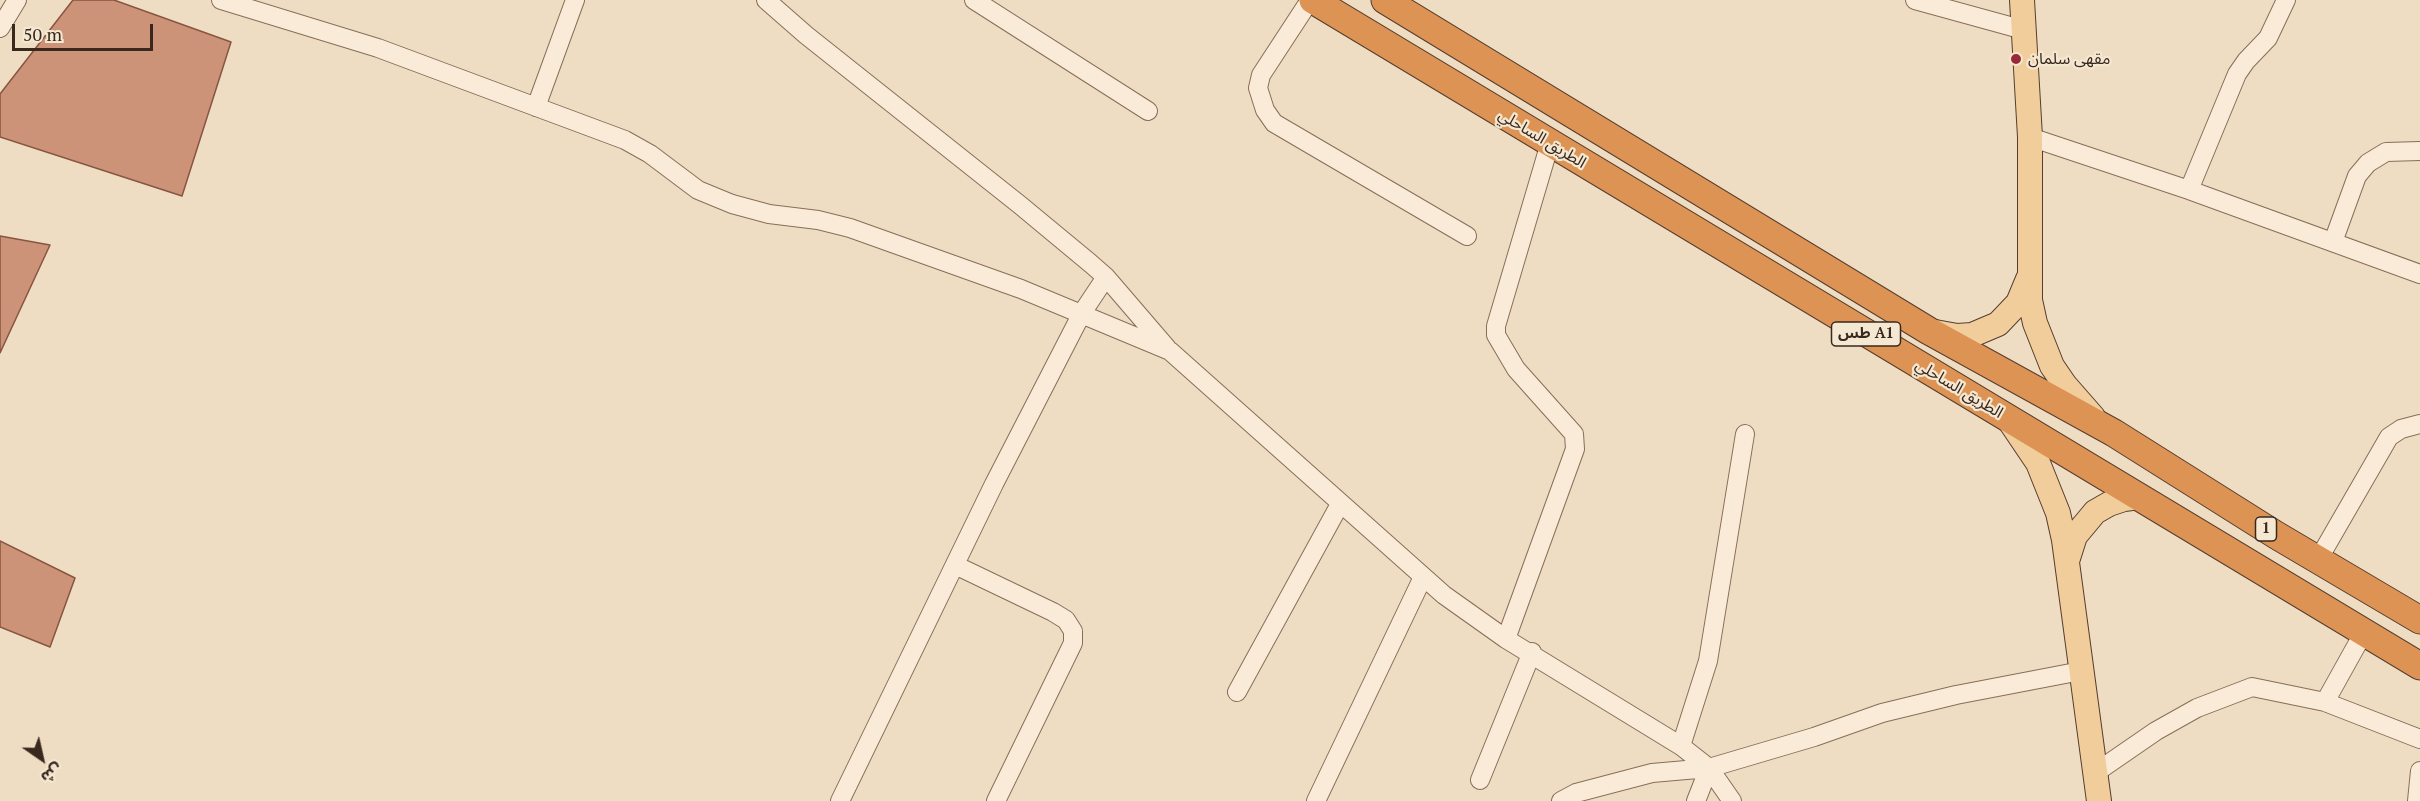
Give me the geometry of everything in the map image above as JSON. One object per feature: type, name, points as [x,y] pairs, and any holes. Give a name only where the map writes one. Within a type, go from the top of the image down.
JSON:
[{"type":"highway","name":"الطريق الساحلي","points":[[1311,0],[2420,666]]},
{"type":"highway","name":"طس A1","points":[[1384,0],[1929,331],[2114,433]]},
{"type":"highway","name":"1","points":[[2114,433],[2318,560],[2420,620]]},
{"type":"main road","points":[[2022,0],[2030,137],[2029,277],[2035,323],[2052,366],[2079,403],[2114,433]]},
{"type":"main road","points":[[1929,331],[1950,336],[1972,335],[1998,324],[2018,303],[2029,277]]},
{"type":"main road","points":[[2008,419],[2024,440],[2050,488],[2064,540],[2098,801]]},
{"type":"main road","points":[[2067,567],[2075,536],[2095,512],[2109,504],[2140,497]]},
{"type":"street","points":[[0,28],[18,0]]},
{"type":"street","points":[[221,0],[378,48],[625,140],[650,154],[698,190],[732,204],[769,214],[818,220],[850,228],[1082,313],[1170,351]]},
{"type":"street","points":[[536,107],[575,0]]},
{"type":"street","points":[[766,0],[806,35],[1020,205],[1106,277],[1170,351],[1423,577],[1506,639],[1532,652],[1681,746],[1709,768],[1731,801]]},
{"type":"street","points":[[975,0],[1148,111]]},
{"type":"street","points":[[1311,0],[1261,75],[1258,88],[1265,110],[1274,123],[1467,236]]},
{"type":"street","points":[[1916,0],[2024,30]]},
{"type":"street","points":[[2189,190],[2237,75],[2246,61],[2268,38],[2286,0]]},
{"type":"street","points":[[2030,137],[2189,190],[2420,274]]},
{"type":"street","points":[[1506,639],[1575,449],[1574,434],[1516,369],[1496,335],[1496,326],[1550,142]]},
{"type":"street","points":[[2333,242],[2357,176],[2368,163],[2386,152],[2420,151]]},
{"type":"street","points":[[840,801],[994,484],[1082,313],[1106,277]]},
{"type":"street","points":[[2318,560],[2389,437],[2401,429],[2420,424]]},
{"type":"street","points":[[1681,746],[1708,661],[1745,434]]},
{"type":"street","points":[[1237,692],[1340,504]]},
{"type":"street","points":[[955,565],[1053,612],[1066,620],[1073,631],[1073,643],[996,801]]},
{"type":"street","points":[[1317,801],[1423,577]]},
{"type":"street","points":[[2325,702],[2364,632]]},
{"type":"street","points":[[1480,780],[1532,652]]},
{"type":"street","points":[[1561,801],[1576,793],[1652,773],[1709,768],[1814,737],[1882,713],[1956,695],[2081,671]]},
{"type":"street","points":[[2095,773],[2156,731],[2197,708],[2252,687],[2325,702],[2420,739]]},
{"type":"street","points":[[1696,801],[1709,768]]},
{"type":"street","points":[[2417,801],[2420,771]]},
{"type":"building","points":[[73,0],[114,0],[231,42],[182,196],[0,137],[0,94]]},
{"type":"building","points":[[0,236],[50,245],[0,353]]},
{"type":"building","points":[[0,541],[75,578],[50,647],[0,627]]},
{"type":"place","name":"مقهى سلمان","points":[[2016,59]]}]
